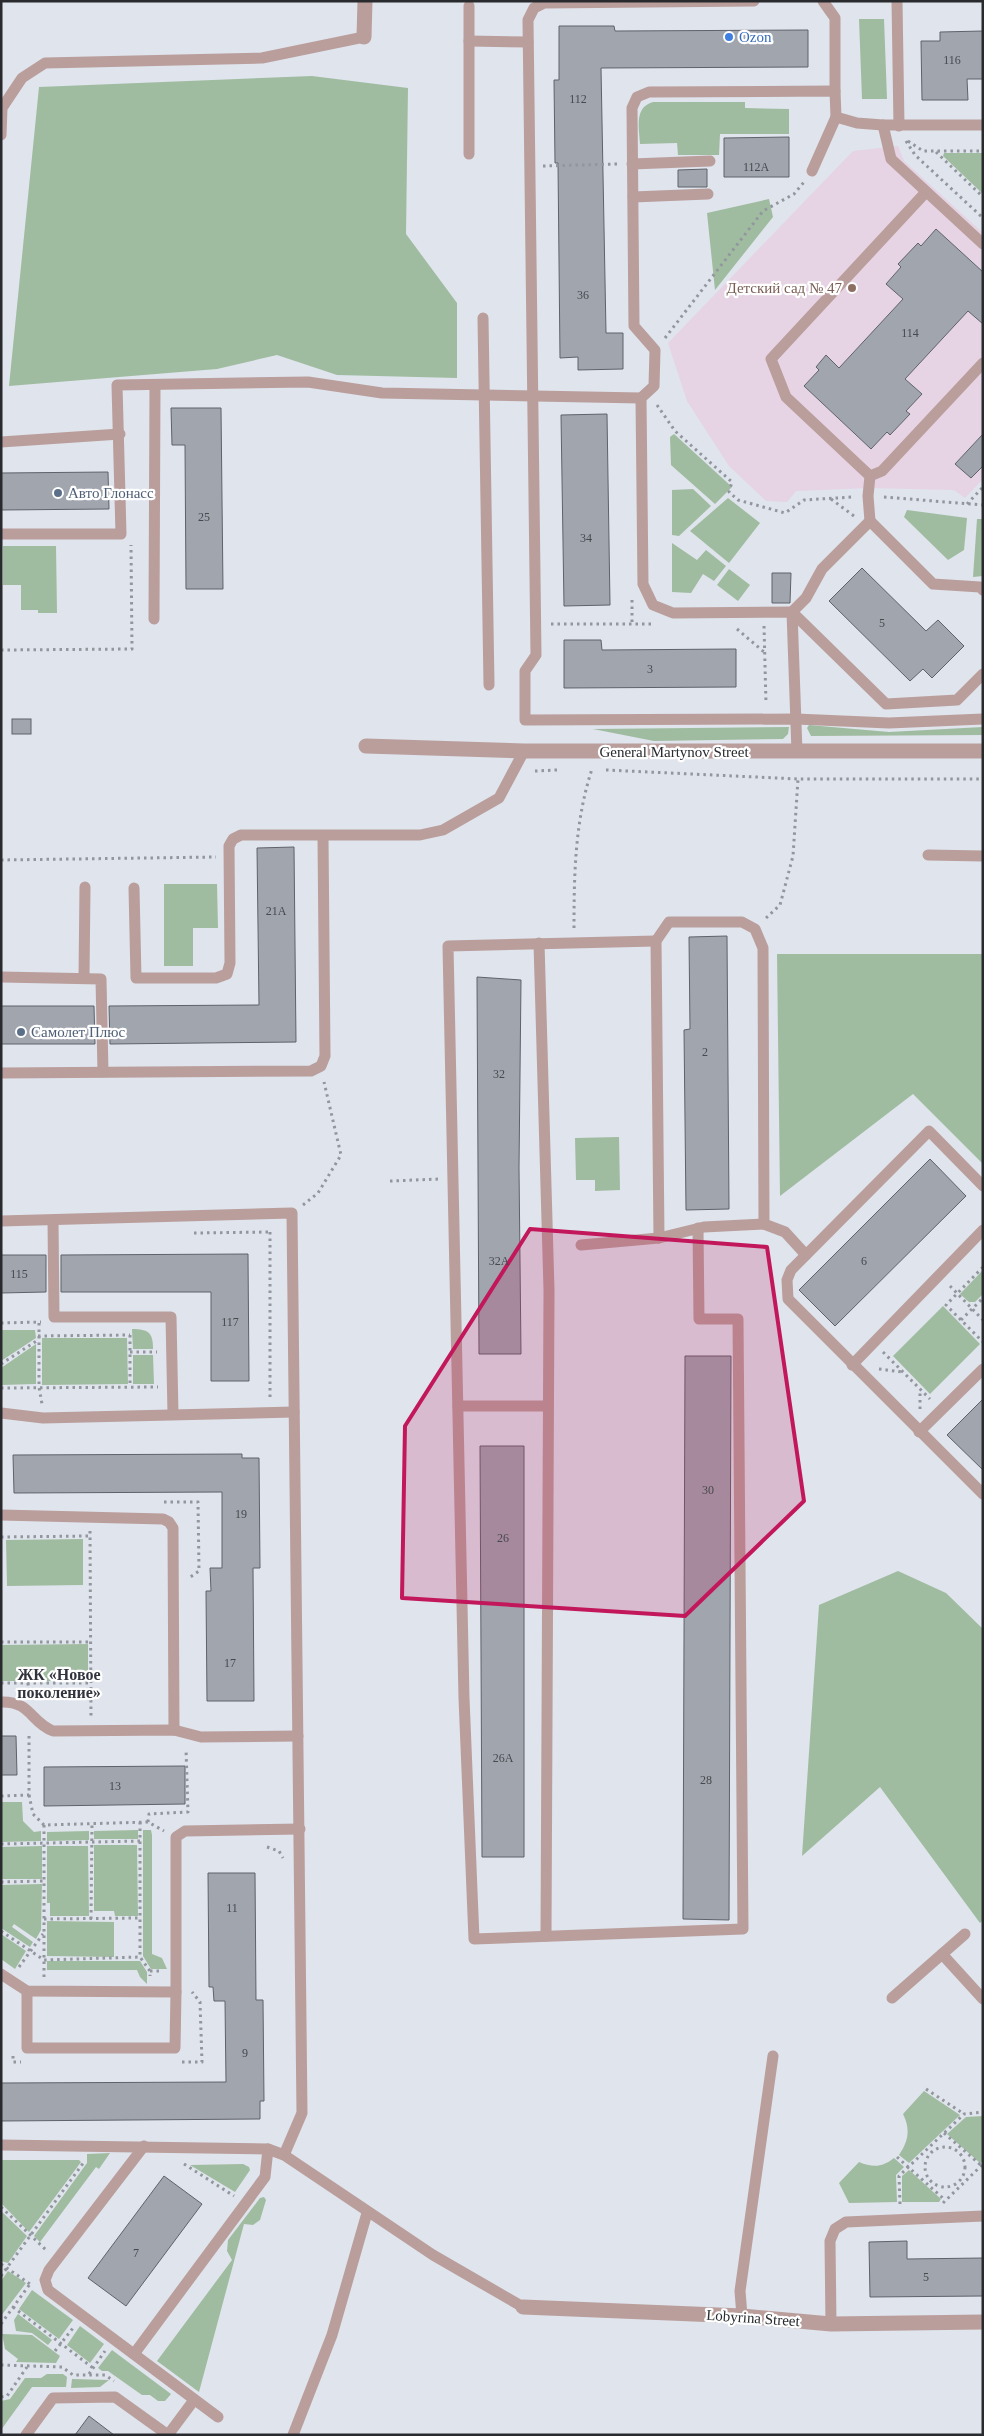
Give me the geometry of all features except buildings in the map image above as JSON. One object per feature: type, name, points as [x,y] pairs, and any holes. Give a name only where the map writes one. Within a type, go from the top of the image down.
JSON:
[{"type":"street","points":[[364,37],[365,1]]},
{"type":"street","name":"General Martynov Street","points":[[366,746],[524,751],[983,751]]},
{"type":"street","name":"Lobyrina Street","points":[[523,2307],[742,2316],[831,2324],[983,2322]]},
{"type":"lane","points":[[754,1],[544,3],[534,8],[528,20],[536,655],[525,671],[526,720],[796,719],[889,723],[983,719]]},
{"type":"lane","points":[[812,172],[836,117],[835,18],[823,1]]},
{"type":"lane","points":[[897,1],[899,126]]},
{"type":"lane","points":[[469,6],[469,154]]},
{"type":"lane","points":[[1,134],[2,108],[22,78],[45,63],[262,58],[364,37]]},
{"type":"lane","points":[[469,41],[528,42]]},
{"type":"lane","points":[[1,534],[121,534],[120,434],[117,385],[308,382],[382,393],[533,397],[645,395],[654,386],[655,350],[634,326],[632,108],[637,97],[648,92],[835,91]]},
{"type":"lane","points":[[836,117],[857,124],[899,126],[983,125]]},
{"type":"lane","points":[[883,125],[891,159],[983,244]]},
{"type":"lane","points":[[632,164],[710,161]]},
{"type":"lane","points":[[870,476],[786,397],[771,359],[926,192]]},
{"type":"lane","points":[[633,197],[708,194]]},
{"type":"lane","points":[[482,318],[489,685]]},
{"type":"lane","points":[[870,476],[882,471],[983,363]]},
{"type":"lane","points":[[154,619],[155,385]]},
{"type":"lane","points":[[645,395],[643,584],[653,606],[673,613],[792,612],[886,704],[957,700],[983,674]]},
{"type":"lane","points":[[1,442],[120,434]]},
{"type":"lane","points":[[797,752],[792,612],[806,598],[822,569],[868,524],[870,476]]},
{"type":"lane","points":[[868,524],[933,584],[980,587],[983,590]]},
{"type":"lane","points":[[922,702],[924,722]]},
{"type":"lane","points":[[134,888],[136,978],[216,978],[227,974],[230,963],[228,846],[233,840],[242,836],[420,835],[443,830],[499,798],[524,751]]},
{"type":"lane","points":[[1,1073],[310,1071],[320,1066],[325,1056],[323,837]]},
{"type":"lane","points":[[928,855],[983,856]]},
{"type":"lane","points":[[84,978],[85,887]]},
{"type":"lane","points":[[659,1238],[656,941],[669,922],[742,922],[755,930],[763,948],[764,1224]]},
{"type":"lane","points":[[656,941],[448,946],[464,1698],[474,1939],[743,1929],[738,1319],[699,1319],[698,1228]]},
{"type":"lane","points":[[539,943],[549,1290],[546,1936]]},
{"type":"lane","points":[[1,977],[101,979],[103,1072]]},
{"type":"lane","points":[[983,1186],[929,1131],[791,1270],[786,1280],[788,1299],[983,1494]]},
{"type":"lane","points":[[1,1221],[292,1213],[302,2113],[284,2155]]},
{"type":"lane","points":[[53,1220],[54,1317],[171,1317],[173,1414]]},
{"type":"lane","points":[[581,1245],[659,1238],[698,1228],[764,1224],[785,1232],[806,1255]]},
{"type":"lane","points":[[852,1365],[983,1230]]},
{"type":"lane","points":[[920,1432],[983,1369]]},
{"type":"lane","points":[[458,1406],[548,1406]]},
{"type":"lane","points":[[1,1413],[43,1418],[294,1412]]},
{"type":"lane","points":[[1,1515],[90,1515],[163,1518],[169,1522],[173,1528],[174,1730]]},
{"type":"lane","points":[[1,1702],[14,1702],[29,1710],[42,1727],[53,1731],[174,1730],[201,1737],[298,1736]]},
{"type":"lane","points":[[27,1991],[27,2048],[176,2048],[176,1837],[185,1831],[300,1829]]},
{"type":"lane","points":[[892,1998],[965,1934]]},
{"type":"lane","points":[[942,1954],[983,1999]]},
{"type":"lane","points":[[6,1977],[27,1991],[176,1992]]},
{"type":"lane","points":[[742,2316],[740,2291],[773,2056]]},
{"type":"lane","points":[[1,2145],[174,2146],[268,2149],[284,2155],[433,2256],[523,2307]]},
{"type":"lane","points":[[144,2146],[57,2260],[45,2280],[48,2290],[218,2417]]},
{"type":"lane","points":[[134,2354],[266,2177],[268,2149]]},
{"type":"lane","points":[[293,2435],[332,2335],[367,2212]]},
{"type":"lane","points":[[831,2324],[830,2241],[835,2229],[846,2222],[983,2216]]},
{"type":"lane","points":[[26,2435],[53,2398],[115,2397],[168,2435],[194,2400]]},
{"type":"path","points":[[983,151],[923,151],[905,140],[915,155],[983,218]]},
{"type":"path","points":[[936,151],[983,197]]},
{"type":"path","points":[[530,166],[632,164]]},
{"type":"path","points":[[655,350],[763,211],[794,194],[812,172]]},
{"type":"path","points":[[645,395],[675,430],[732,482],[728,492],[738,500],[785,513],[804,500],[868,496],[983,505]]},
{"type":"path","points":[[967,504],[983,487]]},
{"type":"path","points":[[830,498],[868,524]]},
{"type":"path","points":[[1,650],[132,649],[131,541]]},
{"type":"path","points":[[763,612],[766,719]]},
{"type":"path","points":[[731,623],[764,652]]},
{"type":"path","points":[[574,942],[574,860],[583,796],[598,751]]},
{"type":"path","points":[[535,771],[563,770]]},
{"type":"path","points":[[582,770],[798,779],[983,779]]},
{"type":"path","points":[[755,930],[780,905],[793,856],[798,779]]},
{"type":"path","points":[[1,860],[229,857]]},
{"type":"path","points":[[292,1213],[318,1193],[341,1155],[320,1066]]},
{"type":"path","points":[[390,1181],[453,1178]]},
{"type":"path","points":[[270,1213],[270,1413]]},
{"type":"path","points":[[983,1268],[946,1305],[983,1342]]},
{"type":"path","points":[[939,1275],[983,1320]]},
{"type":"path","points":[[961,1320],[983,1298]]},
{"type":"path","points":[[1,1323],[39,1323],[54,1317]]},
{"type":"path","points":[[130,1317],[130,1387]]},
{"type":"path","points":[[39,1323],[39,1386],[43,1418]]},
{"type":"path","points":[[1,1364],[38,1338],[130,1335]]},
{"type":"path","points":[[874,1343],[941,1410]]},
{"type":"path","points":[[130,1352],[172,1352]]},
{"type":"path","points":[[1,1388],[39,1386],[172,1387]]},
{"type":"path","points":[[158,1502],[198,1502],[199,1570],[184,1581]]},
{"type":"path","points":[[90,1515],[91,1732]]},
{"type":"path","points":[[1,1537],[90,1536]]},
{"type":"path","points":[[1,1642],[91,1642]]},
{"type":"path","points":[[1,1683],[91,1683]]},
{"type":"path","points":[[28,1683],[29,1795],[33,1814],[44,1825],[44,1991]]},
{"type":"path","points":[[148,1822],[149,1814],[188,1812],[186,1733]]},
{"type":"path","points":[[1,1796],[29,1795]]},
{"type":"path","points":[[140,1822],[140,1957],[150,1972],[149,1992]]},
{"type":"path","points":[[44,1825],[148,1822],[176,1837]]},
{"type":"path","points":[[91,1918],[92,1824]]},
{"type":"path","points":[[1,1844],[140,1841]]},
{"type":"path","points":[[263,1847],[272,1847],[279,1851],[284,1861]]},
{"type":"path","points":[[1,1882],[44,1881]]},
{"type":"path","points":[[44,1919],[140,1918]]},
{"type":"path","points":[[1,1931],[44,1960],[140,1957]]},
{"type":"path","points":[[6,1977],[31,1951],[44,1932]]},
{"type":"path","points":[[172,2062],[202,2062],[200,2002],[187,1986]]},
{"type":"path","points":[[13,2053],[13,2062],[23,2062]]},
{"type":"path","points":[[926,2089],[964,2114]]},
{"type":"path","points":[[900,2220],[899,2176],[929,2151],[964,2114],[983,2112]]},
{"type":"path","points":[[926,2218],[961,2182],[982,2166],[944,2133]]},
{"type":"path","points":[[1,2276],[84,2164],[85,2145]]},
{"type":"path","points":[[174,2146],[180,2162],[245,2203]]},
{"type":"path","points":[[929,2151],[945,2146],[959,2152],[965,2166],[961,2182]]},
{"type":"path","points":[[959,2152],[962,2149]]},
{"type":"path","points":[[929,2151],[925,2161],[925,2168],[931,2181],[938,2186],[947,2187],[961,2182]]},
{"type":"path","points":[[897,2157],[945,2200]]},
{"type":"path","points":[[928,2185],[931,2181]]},
{"type":"path","points":[[228,2203],[234,2196]]},
{"type":"path","points":[[1,2207],[57,2260]]},
{"type":"path","points":[[1,2264],[30,2284]]},
{"type":"path","points":[[1,2324],[30,2284],[45,2280]]},
{"type":"path","points":[[13,2307],[93,2368]]},
{"type":"path","points":[[55,2351],[82,2316]]},
{"type":"path","points":[[88,2375],[113,2339]]},
{"type":"path","points":[[1,2397],[7,2396],[27,2367]]},
{"type":"highlighted area","points":[[530,1229],[767,1247],[804,1501],[685,1616],[402,1598],[405,1426]]},
{"type":"shaded area","name":"Детский сад № 47","points":[[898,146],[904,161],[983,233],[983,479],[965,498],[954,490],[869,488],[796,491],[787,502],[766,501],[729,466],[687,401],[668,343],[853,151]]},
{"type":"green space","points":[[859,19],[884,19],[887,99],[862,99]]},
{"type":"green space","points":[[312,76],[408,88],[406,234],[457,303],[457,378],[337,375],[277,355],[217,369],[9,386],[39,87]]},
{"type":"green space","points":[[653,102],[745,102],[745,108],[789,109],[789,134],[720,134],[719,155],[678,155],[677,143],[640,144],[640,113],[643,108]]},
{"type":"green space","points":[[944,153],[983,153],[983,194],[943,156]]},
{"type":"green space","points":[[769,199],[773,217],[715,290],[707,213]]},
{"type":"green space","points":[[674,434],[732,487],[715,504],[671,465],[670,437]]},
{"type":"green space","points":[[693,489],[711,506],[679,536],[672,535],[672,490]]},
{"type":"green space","points":[[728,498],[760,523],[729,563],[690,531]]},
{"type":"green space","points":[[907,510],[967,518],[964,550],[948,560],[904,517]]},
{"type":"green space","points":[[977,519],[983,519],[983,576],[973,577]]},
{"type":"green space","points":[[672,543],[697,560],[706,550],[726,566],[714,581],[703,574],[691,593],[672,592]]},
{"type":"green space","points":[[3,546],[56,546],[57,613],[38,613],[38,610],[21,610],[21,585],[3,585]]},
{"type":"green space","points":[[729,569],[750,585],[738,601],[717,585]]},
{"type":"green space","points":[[809,725],[889,732],[983,727],[983,735],[811,736],[807,728]]},
{"type":"green space","points":[[789,727],[788,734],[783,739],[654,741],[593,729]]},
{"type":"green space","points":[[164,884],[217,884],[218,928],[193,928],[193,966],[164,966]]},
{"type":"green space","points":[[777,954],[983,954],[983,1164],[913,1094],[780,1196]]},
{"type":"green space","points":[[619,1137],[620,1190],[595,1191],[595,1180],[576,1180],[575,1138]]},
{"type":"green space","points":[[983,1270],[983,1294],[975,1302],[969,1302],[960,1294]]},
{"type":"green space","points":[[943,1306],[980,1344],[930,1394],[893,1356]]},
{"type":"green space","points":[[132,1329],[149,1333],[153,1349],[133,1349]]},
{"type":"green space","points":[[1,1330],[35,1330],[36,1338],[1,1361]]},
{"type":"green space","points":[[42,1338],[127,1338],[128,1384],[42,1385]]},
{"type":"green space","points":[[36,1344],[36,1384],[1,1385],[1,1368]]},
{"type":"green space","points":[[133,1355],[153,1355],[154,1384],[133,1384]]},
{"type":"green space","points":[[83,1539],[83,1585],[7,1586],[6,1540]]},
{"type":"green space","points":[[898,1571],[946,1593],[983,1629],[983,1920],[980,1923],[880,1787],[802,1856],[819,1605]]},
{"type":"green space","points":[[88,1644],[88,1681],[1,1681],[1,1645]]},
{"type":"green space","points":[[1,1802],[22,1802],[23,1821],[34,1832],[41,1831],[41,1841],[1,1842]]},
{"type":"green space","points":[[138,1830],[138,1839],[94,1839],[94,1831]]},
{"type":"green space","points":[[143,1830],[151,1830],[152,1835],[152,1954],[162,1958],[167,1969],[151,1969],[143,1956]]},
{"type":"green space","points":[[89,1831],[89,1840],[47,1841],[47,1832]]},
{"type":"green space","points":[[94,1845],[137,1845],[138,1916],[115,1916],[114,1911],[94,1911]]},
{"type":"green space","points":[[42,1846],[42,1879],[1,1879],[1,1847]]},
{"type":"green space","points":[[47,1846],[88,1846],[89,1916],[50,1916],[50,1903],[47,1903]]},
{"type":"green space","points":[[42,1884],[41,1930],[36,1939],[14,1924],[12,1927],[33,1942],[30,1947],[1,1928],[1,1885]]},
{"type":"green space","points":[[47,1921],[114,1922],[114,1957],[47,1956]]},
{"type":"green space","points":[[1,1934],[26,1951],[15,1969],[1,1959]]},
{"type":"green space","points":[[47,1961],[140,1961],[147,1972],[147,1984],[140,1977],[137,1970],[47,1970]]},
{"type":"green space","points":[[924,2091],[960,2115],[909,2163],[899,2155],[905,2145],[908,2131],[903,2114]]},
{"type":"green space","points":[[983,2116],[983,2161],[980,2163],[947,2134],[966,2117]]},
{"type":"green space","points":[[110,2153],[99,2169],[96,2167],[40,2242],[34,2236],[87,2163],[87,2154]]},
{"type":"green space","points":[[894,2158],[904,2167],[896,2175],[897,2202],[849,2203],[839,2183],[859,2162],[878,2166]]},
{"type":"green space","points":[[1,2160],[79,2160],[81,2162],[29,2232],[1,2203]]},
{"type":"green space","points":[[243,2164],[249,2167],[250,2170],[235,2192],[190,2165]]},
{"type":"green space","points":[[909,2170],[941,2199],[939,2202],[902,2202],[902,2176]]},
{"type":"green space","points":[[264,2197],[266,2200],[260,2220],[253,2225],[244,2224],[199,2392],[157,2361],[232,2260],[227,2251],[228,2240],[260,2198]]},
{"type":"green space","points":[[1,2211],[27,2236],[8,2263],[1,2261]]},
{"type":"green space","points":[[8,2271],[26,2283],[1,2316],[1,2281]]},
{"type":"green space","points":[[32,2290],[73,2320],[59,2339],[19,2309]]},
{"type":"green space","points":[[18,2314],[52,2340],[48,2345],[32,2333],[16,2331],[14,2320]]},
{"type":"green space","points":[[80,2326],[104,2344],[90,2363],[67,2345]]},
{"type":"green space","points":[[2,2334],[32,2335],[60,2356],[56,2363],[16,2362],[18,2359],[5,2349]]},
{"type":"green space","points":[[112,2350],[171,2394],[165,2401],[158,2401],[150,2395],[142,2395],[108,2371],[102,2371],[98,2368]]},
{"type":"green space","points":[[47,2374],[63,2374],[67,2377],[66,2387],[32,2387],[1,2430],[1,2401],[10,2399],[25,2378],[41,2378]]},
{"type":"green space","points":[[72,2379],[109,2380],[100,2387],[71,2388]]},
{"type":"place","name":"Ozon","points":[[729,37]]},
{"type":"place","name":"Детский сад № 47","points":[[852,288]]},
{"type":"place","name":"Авто Глонасс","points":[[58,493]]},
{"type":"place","name":"Самолет Плюс","points":[[21,1032]]},
{"type":"district","name":"ЖК «Новое поколение»","points":[[59,1683]]}]
